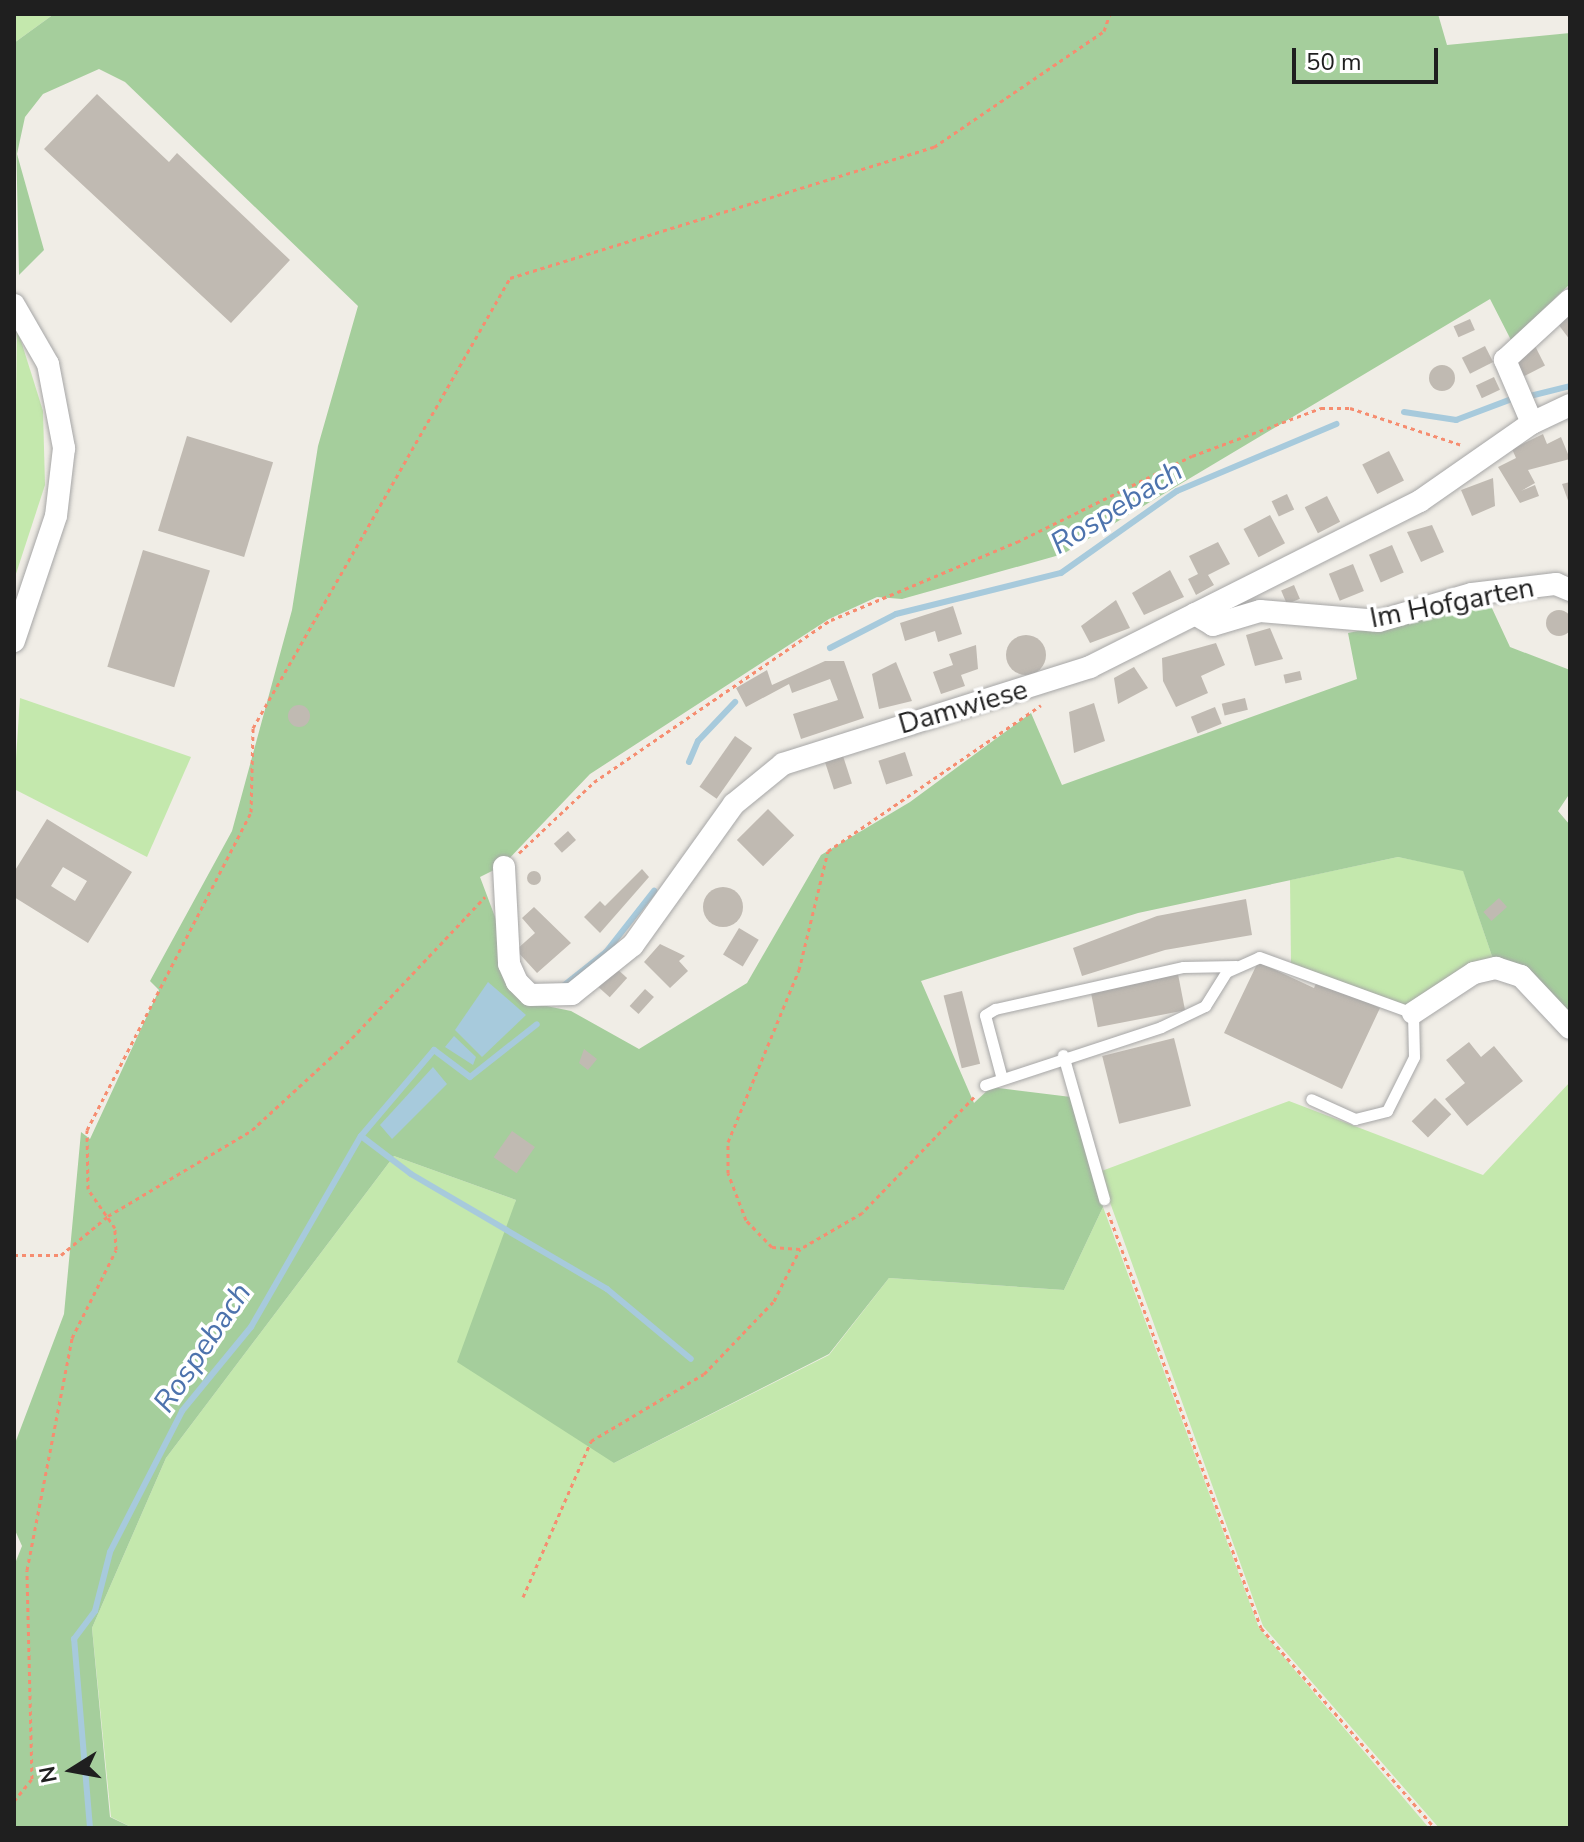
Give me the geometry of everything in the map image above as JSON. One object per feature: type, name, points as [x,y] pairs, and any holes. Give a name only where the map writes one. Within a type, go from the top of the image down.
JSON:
[{"type":"street","points":[[1532,423],[1505,360],[1570,300]]},
{"type":"street","points":[[14,305],[48,364],[64,448],[56,516],[14,641]]},
{"type":"street","name":"Damwiese","points":[[504,867],[509,964],[517,982],[530,995],[572,994],[633,945],[734,804],[783,764],[1059,680],[1420,501],[1532,423],[1570,405]]},
{"type":"street","name":"Im Hofgarten","points":[[1195,614],[1213,625],[1260,611],[1379,621],[1472,594],[1556,584],[1570,590]]},
{"type":"street","points":[[1413,1013],[1474,973],[1496,968],[1521,976],[1570,1028]]},
{"type":"lane","points":[[985,1085],[1205,1006],[1236,966],[1249,957],[1283,962],[1413,1013],[1414,1057],[1387,1111],[1355,1119],[1311,1099]]},
{"type":"lane","points":[[1002,1079],[985,1015],[995,1009],[1183,967],[1236,966]]},
{"type":"lane","points":[[1063,1055],[1104,1199]]},
{"type":"path","points":[[14,1801],[32,1779],[27,1570],[72,1338],[116,1250],[108,1216],[88,1189],[87,1130],[251,812],[253,728],[510,278],[934,147],[1104,31],[1110,14]]},
{"type":"path","points":[[14,1255],[61,1255],[108,1216],[195,1167],[291,1098],[479,906],[504,867],[594,782],[831,620],[1017,542],[1192,456],[1321,408],[1350,408],[1416,435],[1491,451]]},
{"type":"path","points":[[800,1249],[772,1247],[746,1220],[728,1173],[728,1142],[794,983],[828,851],[1051,699]]},
{"type":"path","points":[[523,1597],[591,1441],[704,1374],[774,1301],[800,1249],[862,1213],[985,1085]]},
{"type":"path","points":[[1104,1199],[1261,1628],[1435,1828]]},
{"type":"green space","points":[[14,14],[54,14],[14,43]]},
{"type":"green space","points":[[54,14],[1438,14],[1447,45],[1570,33],[1570,284],[1511,340],[1490,299],[1063,554],[902,599],[877,597],[829,619],[590,774],[502,866],[480,877],[527,1002],[571,1011],[639,1049],[747,983],[821,855],[910,802],[1031,713],[1062,785],[1357,679],[1348,633],[1490,604],[1510,647],[1570,670],[1570,793],[1558,811],[1570,825],[1570,1025],[1495,965],[1463,871],[1398,857],[1138,913],[921,981],[974,1103],[991,1087],[1071,1097],[1103,1207],[1064,1290],[889,1278],[829,1354],[614,1463],[457,1362],[516,1200],[394,1156],[166,1458],[92,1628],[110,1817],[133,1828],[14,1828],[14,1566],[22,1546],[14,1528],[14,1446],[64,1314],[81,1132],[90,1139],[159,990],[150,981],[232,831],[292,610],[318,446],[358,306],[125,82],[99,69],[43,94],[25,117],[17,154],[44,250],[19,275],[14,43]]},
{"type":"green space","points":[[17,328],[43,411],[45,485],[14,580]]},
{"type":"green space","points":[[20,698],[191,757],[147,857],[14,789]]},
{"type":"green space","points":[[1398,857],[1463,870],[1495,965],[1411,1010],[1291,964],[1290,880]]},
{"type":"green space","points":[[1570,1082],[1570,1828],[1439,1828],[1263,1626],[1099,1172],[1289,1101],[1483,1175]]},
{"type":"green space","points":[[394,1156],[516,1200],[507,1234],[614,1463],[829,1355],[889,1278],[1064,1290],[1103,1207],[1259,1628],[1429,1828],[133,1828],[111,1817],[92,1628],[166,1458]]},
{"type":"water","points":[[488,982],[526,1015],[482,1057],[455,1030]]},
{"type":"water","points":[[454,1036],[476,1057],[473,1065],[445,1047]]},
{"type":"water","points":[[433,1067],[447,1084],[392,1139],[380,1125]]},
{"type":"building","points":[[97,94],[169,162],[177,153],[290,260],[231,323],[44,149]]},
{"type":"building","points":[[1570,314],[1570,340],[1558,324]]},
{"type":"building","points":[[1470,319],[1475,330],[1458,337],[1454,326]]},
{"type":"building","points":[[1485,346],[1493,362],[1470,374],[1462,358]]},
{"type":"building","points":[[1535,346],[1545,366],[1521,378],[1511,358]]},
{"type":"building","points":[[1442,365],[1451,369],[1455,378],[1451,387],[1442,391],[1433,387],[1429,378],[1433,369]]},
{"type":"building","points":[[1494,377],[1500,390],[1482,398],[1476,385]]},
{"type":"building","points":[[1543,434],[1547,444],[1561,437],[1570,459],[1528,470],[1535,483],[1521,491],[1535,485],[1539,496],[1520,503],[1498,467],[1516,458],[1512,449]]},
{"type":"building","points":[[187,436],[273,462],[244,557],[158,531]]},
{"type":"building","points":[[1389,451],[1404,480],[1377,494],[1362,465]]},
{"type":"building","points":[[1493,478],[1495,506],[1472,516],[1461,490]]},
{"type":"building","points":[[1570,482],[1570,506],[1562,484]]},
{"type":"building","points":[[1287,494],[1294,509],[1279,517],[1272,501]]},
{"type":"building","points":[[1327,496],[1340,522],[1318,533],[1305,507]]},
{"type":"building","points":[[1270,515],[1285,543],[1259,557],[1244,529]]},
{"type":"building","points":[[1432,525],[1444,552],[1421,562],[1407,532]]},
{"type":"building","points":[[1218,542],[1230,564],[1208,575],[1214,585],[1196,595],[1188,579],[1198,574],[1189,556]]},
{"type":"building","points":[[1392,545],[1404,573],[1381,582],[1369,555]]},
{"type":"building","points":[[143,550],[210,570],[174,687],[107,667]]},
{"type":"building","points":[[1353,564],[1364,591],[1340,601],[1329,574]]},
{"type":"building","points":[[1170,570],[1184,597],[1144,615],[1132,593]]},
{"type":"building","points":[[1294,585],[1300,599],[1287,604],[1281,590]]},
{"type":"building","points":[[1116,600],[1130,628],[1090,643],[1081,626]]},
{"type":"building","points":[[953,606],[962,634],[938,642],[935,631],[905,641],[900,623]]},
{"type":"building","points":[[1559,610],[1569,613],[1572,623],[1569,633],[1559,636],[1549,633],[1546,623],[1549,613]]},
{"type":"building","points":[[1270,628],[1283,659],[1255,666],[1246,635]]},
{"type":"building","points":[[1026,635],[1040,641],[1046,655],[1040,669],[1026,675],[1012,669],[1006,655],[1012,641]]},
{"type":"building","points":[[1216,643],[1225,665],[1201,676],[1208,693],[1176,707],[1163,681],[1162,658]]},
{"type":"building","points":[[976,645],[978,669],[961,675],[965,686],[941,694],[933,672],[953,665],[949,654]]},
{"type":"building","points":[[825,661],[844,661],[864,718],[801,739],[793,714],[838,700],[830,679],[792,693],[789,684],[746,707],[736,688],[767,670],[772,685]]},
{"type":"building","points":[[896,662],[912,701],[879,709],[872,674]]},
{"type":"building","points":[[1134,667],[1148,688],[1118,704],[1114,678]]},
{"type":"building","points":[[1300,671],[1302,680],[1285,684],[1283,675]]},
{"type":"building","points":[[1245,698],[1248,710],[1225,715],[1222,704]]},
{"type":"building","points":[[1094,703],[1105,741],[1074,753],[1069,712]]},
{"type":"building","points":[[299,705],[307,708],[310,716],[307,724],[299,727],[291,724],[288,716],[291,708]]},
{"type":"building","points":[[1215,707],[1222,724],[1198,733],[1191,717]]},
{"type":"building","points":[[735,736],[752,748],[717,799],[699,787]]},
{"type":"building","points":[[905,752],[913,776],[886,784],[878,761]]},
{"type":"building","points":[[843,756],[852,784],[834,789],[825,762]]},
{"type":"building","points":[[768,809],[794,835],[763,866],[737,840]]},
{"type":"building","points":[[47,819],[132,872],[88,943],[14,897],[14,872]],"holes":[[[63,867],[87,881],[75,901],[51,886]]]},
{"type":"building","points":[[568,831],[576,840],[562,853],[554,844]]},
{"type":"building","points":[[642,869],[649,877],[600,933],[584,917],[600,901],[605,906]]},
{"type":"building","points":[[534,871],[541,878],[534,885],[527,878]]},
{"type":"building","points":[[723,887],[737,893],[743,907],[737,921],[723,927],[709,921],[703,907],[709,893]]},
{"type":"building","points":[[1499,898],[1507,907],[1491,921],[1483,912]]},
{"type":"building","points":[[1246,899],[1252,935],[1165,950],[1082,976],[1073,948],[1157,916]]},
{"type":"building","points":[[534,907],[571,943],[537,973],[516,950],[535,933],[522,918]]},
{"type":"building","points":[[739,928],[759,940],[743,966],[723,955]]},
{"type":"building","points":[[660,944],[685,956],[679,961],[688,971],[670,988],[644,962]]},
{"type":"building","points":[[1258,962],[1314,988],[1318,979],[1380,1008],[1342,1089],[1224,1033]]},
{"type":"building","points":[[616,968],[627,978],[610,997],[599,987]]},
{"type":"building","points":[[1178,974],[1185,1010],[1098,1027],[1091,991]]},
{"type":"building","points":[[645,989],[654,997],[639,1014],[630,1006]]},
{"type":"building","points":[[962,991],[980,1064],[962,1068],[944,996]]},
{"type":"building","points":[[1174,1038],[1191,1106],[1119,1124],[1102,1056]]},
{"type":"building","points":[[1469,1042],[1481,1057],[1494,1046],[1523,1081],[1467,1126],[1445,1099],[1465,1083],[1446,1060]]},
{"type":"building","points":[[584,1049],[597,1059],[588,1070],[579,1063]]},
{"type":"building","points":[[1435,1098],[1451,1114],[1428,1138],[1412,1121]]},
{"type":"building","points":[[512,1131],[535,1147],[517,1173],[494,1157]]},
{"type":"waterway","name":"Rospebach","points":[[1530,396],[1570,386]]},
{"type":"waterway","name":"Rospebach","points":[[1404,412],[1456,420],[1509,400]]},
{"type":"waterway","name":"Rospebach","points":[[830,648],[896,614],[1061,573],[1177,491],[1336,424]]},
{"type":"waterway","name":"Rospebach","points":[[689,762],[698,741],[735,702]]},
{"type":"waterway","name":"Rospebach","points":[[563,986],[606,952],[654,891]]},
{"type":"waterway","name":"Rospebach","points":[[90,1828],[74,1639],[95,1611],[110,1552],[182,1411],[251,1327],[361,1136],[434,1050],[470,1077],[537,1024]]},
{"type":"waterway","points":[[361,1136],[411,1174],[607,1289],[691,1359]]}]
